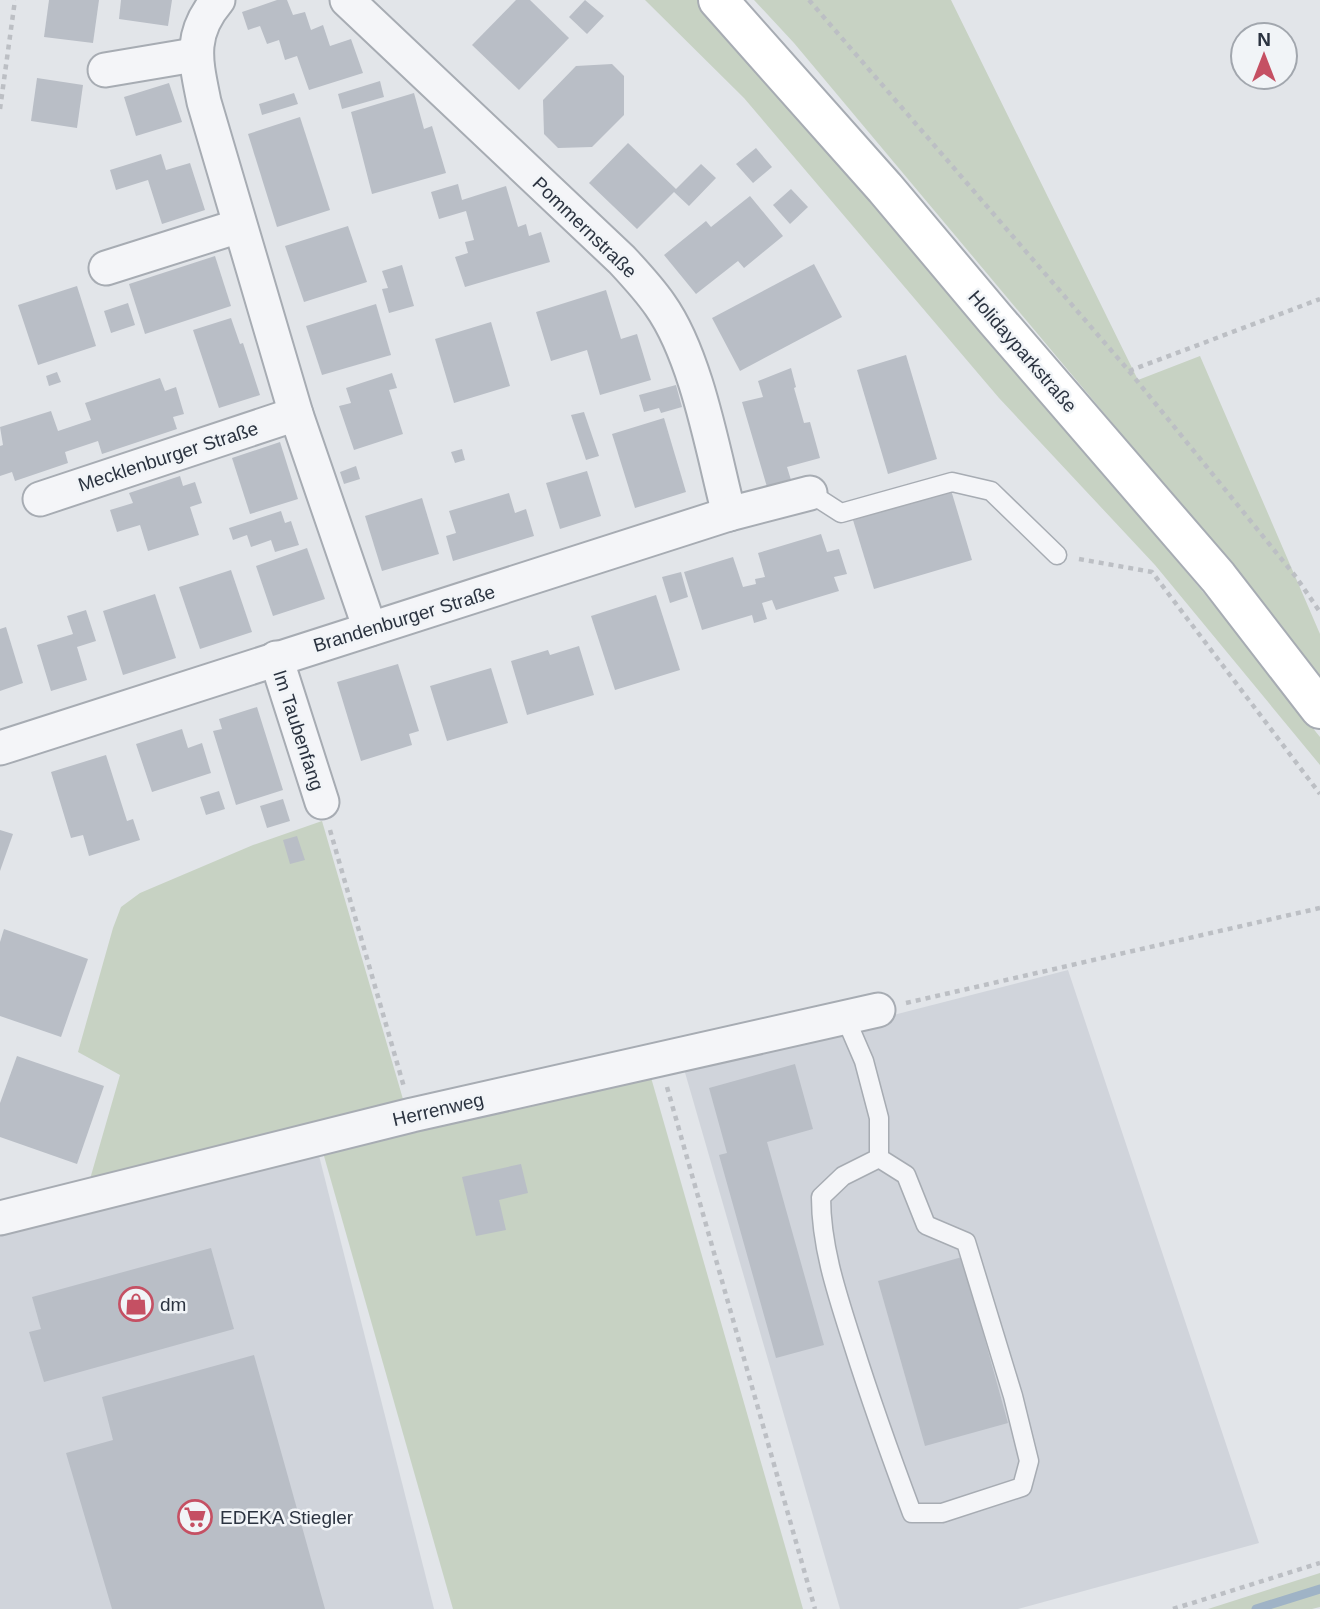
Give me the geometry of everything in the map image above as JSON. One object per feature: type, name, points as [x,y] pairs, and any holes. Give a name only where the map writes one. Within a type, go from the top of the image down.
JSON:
[{"type":"main road","name":"Holidayparkstraße","points":[[718,0],[886,188],[996,320],[1218,576],[1320,709]]},
{"type":"street","points":[[218,0],[210,9],[198,34],[194,55],[204,102],[296,414],[370,629]]},
{"type":"street","name":"Pommernstraße","points":[[347,0],[622,260],[662,307],[681,344],[699,397],[729,514]]},
{"type":"street","points":[[105,70],[194,55]]},
{"type":"street","points":[[106,268],[239,226]]},
{"type":"street","name":"Mecklenburger Straße","points":[[40,499],[296,414]]},
{"type":"street","name":"Brandenburger Straße","points":[[0,748],[729,514],[810,493]]},
{"type":"street","name":"Im Taubenfang","points":[[276,658],[322,802]]},
{"type":"street","name":"Herrenweg","points":[[0,1218],[412,1115],[878,1010]]},
{"type":"lane","points":[[810,493],[841,513],[952,482],[991,491],[1057,555]]},
{"type":"lane","points":[[845,1017],[864,1061],[879,1118],[879,1158]]},
{"type":"lane","points":[[879,1158],[905,1175],[926,1225],[966,1242],[1013,1396],[1029,1461],[1022,1487],[942,1513],[912,1513],[879,1424],[835,1289],[821,1221],[821,1197],[843,1177],[879,1158]]},
{"type":"path","points":[[0,109],[15,0]]},
{"type":"path","points":[[809,0],[1129,371],[1296,578],[1320,612]]},
{"type":"path","points":[[1129,371],[1320,299]]},
{"type":"path","points":[[1057,555],[1152,572],[1320,794]]},
{"type":"path","points":[[322,802],[412,1115]]},
{"type":"path","points":[[878,1010],[1320,908]]},
{"type":"path","points":[[660,1059],[815,1609]]},
{"type":"path","points":[[1173,1609],[1320,1563]]},
{"type":"shaded area","points":[[1068,970],[1259,1543],[1018,1609],[840,1609],[684,1069]]},
{"type":"shaded area","points":[[313,1132],[434,1609],[0,1609],[0,1204]]},
{"type":"green space","points":[[645,0],[697,0],[767,73],[1203,592],[1320,737],[1320,765],[1155,565],[999,398],[744,98]]},
{"type":"green space","points":[[754,0],[951,0],[1138,380],[1200,356],[1320,634],[1320,678],[1232,566],[794,43]]},
{"type":"green space","points":[[322,821],[405,1106],[88,1186],[120,1075],[78,1052],[121,907],[140,893],[253,845]]},
{"type":"green space","points":[[648,1067],[803,1609],[453,1609],[322,1149]]},
{"type":"green space","points":[[1320,1573],[1320,1607],[1208,1609]]},
{"type":"building","points":[[49,0],[99,0],[93,43],[44,37]]},
{"type":"building","points":[[121,0],[172,0],[168,26],[119,19]]},
{"type":"building","points":[[277,0],[287,0],[293,15],[305,12],[311,30],[323,25],[330,46],[351,39],[363,73],[309,90],[297,56],[285,60],[279,40],[267,44],[260,26],[248,30],[242,12]]},
{"type":"building","points":[[516,0],[530,0],[569,38],[519,90],[472,45]]},
{"type":"building","points":[[585,0],[604,16],[587,34],[569,17]]},
{"type":"building","points":[[612,64],[624,76],[624,115],[592,147],[558,148],[544,134],[543,100],[576,66]]},
{"type":"building","points":[[37,78],[83,85],[77,128],[31,121]]},
{"type":"building","points":[[380,81],[384,97],[342,109],[338,94]]},
{"type":"building","points":[[169,83],[182,122],[136,136],[124,97]]},
{"type":"building","points":[[294,93],[298,104],[262,115],[259,104]]},
{"type":"building","points":[[414,93],[424,129],[432,126],[446,173],[372,194],[351,112]]},
{"type":"building","points":[[300,117],[330,210],[277,227],[248,134]]},
{"type":"building","points":[[628,143],[676,189],[701,164],[716,178],[689,206],[674,192],[637,229],[589,183]]},
{"type":"building","points":[[756,148],[772,167],[753,183],[736,164]]},
{"type":"building","points":[[161,154],[166,170],[190,163],[205,210],[162,224],[148,180],[116,190],[110,170]]},
{"type":"building","points":[[458,184],[462,200],[506,186],[518,227],[526,224],[529,236],[541,232],[550,262],[465,287],[455,257],[468,253],[465,242],[474,240],[466,211],[439,219],[431,192]]},
{"type":"building","points":[[791,189],[808,207],[790,224],[773,205]]},
{"type":"building","points":[[750,196],[783,236],[744,268],[738,261],[696,294],[664,255],[706,221],[711,227]]},
{"type":"building","points":[[348,226],[367,282],[304,302],[285,246]]},
{"type":"building","points":[[215,256],[231,306],[145,334],[129,284]]},
{"type":"building","points":[[814,264],[842,317],[740,371],[712,318]]},
{"type":"building","points":[[402,265],[414,306],[389,313],[382,289],[388,288],[382,271]]},
{"type":"building","points":[[77,286],[96,346],[38,365],[18,305]]},
{"type":"building","points":[[606,290],[621,339],[637,334],[651,380],[600,395],[587,350],[551,361],[536,312]]},
{"type":"building","points":[[128,303],[135,325],[111,333],[104,311]]},
{"type":"building","points":[[376,304],[391,355],[322,375],[306,326]]},
{"type":"building","points":[[231,318],[240,344],[243,343],[260,395],[219,408],[193,330]]},
{"type":"building","points":[[491,322],[510,386],[454,403],[435,339]]},
{"type":"building","points":[[906,355],[937,459],[888,474],[857,370]]},
{"type":"building","points":[[791,368],[804,423],[810,422],[820,458],[787,467],[791,480],[767,487],[742,402],[763,397],[758,381]]},
{"type":"building","points":[[57,372],[61,382],[49,386],[46,376]]},
{"type":"building","points":[[392,373],[397,388],[389,390],[403,434],[354,450],[339,406],[351,403],[346,388]]},
{"type":"building","points":[[160,378],[165,391],[176,387],[184,414],[173,417],[177,429],[102,454],[98,441],[65,452],[68,463],[15,481],[12,472],[0,476],[0,446],[3,445],[0,427],[51,411],[58,431],[91,420],[85,403]]},
{"type":"building","points":[[676,385],[682,407],[661,413],[659,408],[644,412],[639,395]]},
{"type":"building","points":[[584,412],[599,456],[586,460],[571,415]]},
{"type":"building","points":[[664,418],[686,492],[635,508],[612,434]]},
{"type":"building","points":[[280,442],[298,499],[250,514],[232,458]]},
{"type":"building","points":[[462,449],[465,460],[455,463],[451,452]]},
{"type":"building","points":[[356,466],[360,479],[344,484],[340,472]]},
{"type":"building","points":[[587,471],[601,516],[560,529],[546,483]]},
{"type":"building","points":[[180,476],[183,486],[195,482],[202,503],[190,507],[199,535],[148,551],[140,525],[117,532],[110,510],[133,503],[129,493]]},
{"type":"building","points":[[951,490],[972,560],[874,589],[853,520]]},
{"type":"building","points":[[509,493],[515,513],[526,509],[534,536],[453,561],[446,536],[456,533],[449,511]]},
{"type":"building","points":[[422,498],[439,554],[382,571],[365,516]]},
{"type":"building","points":[[281,511],[285,523],[291,521],[299,545],[275,552],[271,540],[251,547],[247,535],[233,540],[229,528]]},
{"type":"building","points":[[821,534],[827,552],[839,549],[847,574],[834,577],[839,591],[776,610],[772,600],[762,603],[767,619],[754,623],[752,615],[702,630],[684,572],[733,557],[743,587],[756,584],[755,579],[765,577],[758,553]]},
{"type":"building","points":[[307,548],[325,599],[273,616],[256,566]]},
{"type":"building","points":[[231,570],[252,632],[200,649],[179,587]]},
{"type":"building","points":[[681,572],[688,597],[670,603],[662,577]]},
{"type":"building","points":[[155,594],[176,658],[123,675],[103,611]]},
{"type":"building","points":[[656,595],[680,670],[615,690],[591,616]]},
{"type":"building","points":[[86,610],[96,641],[77,647],[87,680],[51,691],[37,645],[73,634],[67,616]]},
{"type":"building","points":[[6,627],[23,683],[0,691],[0,629]]},
{"type":"building","points":[[579,646],[594,695],[527,715],[511,661],[548,650],[550,655]]},
{"type":"building","points":[[398,664],[419,731],[409,734],[412,745],[361,761],[337,682]]},
{"type":"building","points":[[491,668],[508,723],[447,741],[430,686]]},
{"type":"building","points":[[257,707],[283,790],[236,805],[213,731],[222,729],[219,719]]},
{"type":"building","points":[[182,729],[188,748],[202,743],[211,773],[152,792],[136,744]]},
{"type":"building","points":[[106,755],[127,821],[133,819],[140,840],[89,856],[83,835],[71,838],[51,772]]},
{"type":"building","points":[[219,791],[225,809],[206,815],[200,797]]},
{"type":"building","points":[[283,799],[290,821],[267,828],[260,806]]},
{"type":"building","points":[[0,830],[13,834],[0,871]]},
{"type":"building","points":[[297,836],[305,860],[290,864],[283,840]]},
{"type":"building","points":[[4,929],[88,959],[61,1037],[0,1016],[0,942]]},
{"type":"building","points":[[17,1056],[104,1086],[77,1164],[0,1137],[0,1103]]},
{"type":"building","points":[[795,1064],[813,1129],[767,1142],[824,1345],[776,1358],[719,1155],[727,1153],[709,1088]]},
{"type":"building","points":[[521,1164],[528,1193],[499,1200],[506,1230],[476,1236],[462,1177]]},
{"type":"building","points":[[211,1248],[234,1329],[44,1382],[29,1332],[41,1329],[32,1297]]},
{"type":"building","points":[[962,1257],[1008,1423],[925,1446],[878,1281]]},
{"type":"building","points":[[254,1355],[325,1609],[112,1609],[66,1453],[113,1440],[102,1397]]},
{"type":"waterway","points":[[1256,1609],[1320,1589]]},
{"type":"place","name":"dm","points":[[136,1304]]},
{"type":"place","name":"EDEKA Stiegler","points":[[195,1517]]}]
